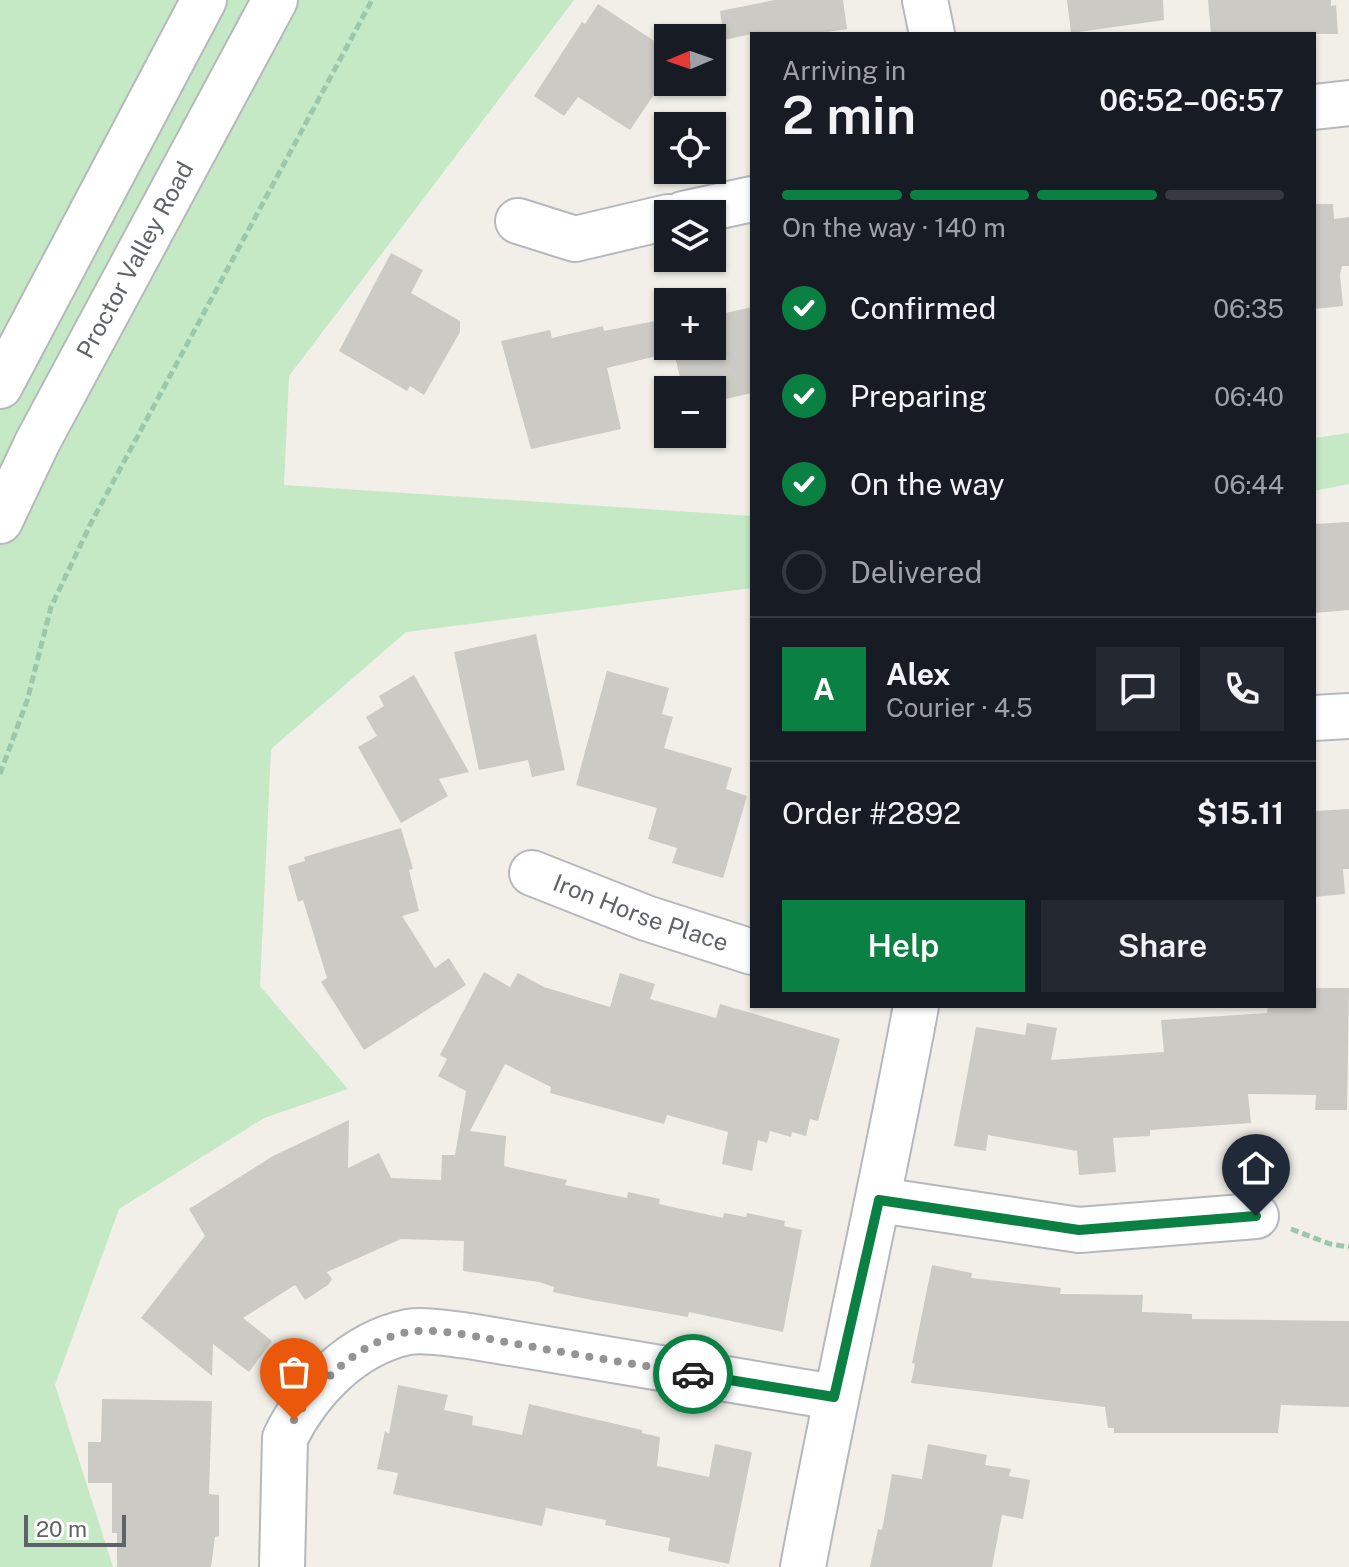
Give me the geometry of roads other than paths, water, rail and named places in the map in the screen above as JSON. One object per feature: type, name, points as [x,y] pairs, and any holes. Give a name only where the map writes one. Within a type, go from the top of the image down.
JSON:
[{"type":"street","points":[[0,386],[204,0]]},
{"type":"street","name":"Proctor Valley Road","points":[[0,521],[38,441],[275,0]]},
{"type":"street","points":[[925,0],[932,32]]},
{"type":"street","points":[[1316,107],[1349,103]]},
{"type":"street","points":[[726,205],[750,199]]},
{"type":"street","points":[[518,221],[575,239],[654,220]]},
{"type":"street","points":[[1316,718],[1349,716]]},
{"type":"street","name":"Iron Horse Place","points":[[532,873],[646,918],[750,951]]},
{"type":"street","points":[[803,1567],[834,1397],[879,1200],[916,1008]]},
{"type":"street","points":[[879,1200],[1079,1230],[1256,1216]]},
{"type":"street","points":[[282,1567],[285,1438],[318,1387],[337,1368],[384,1340],[410,1332],[469,1336],[834,1397]]}]
